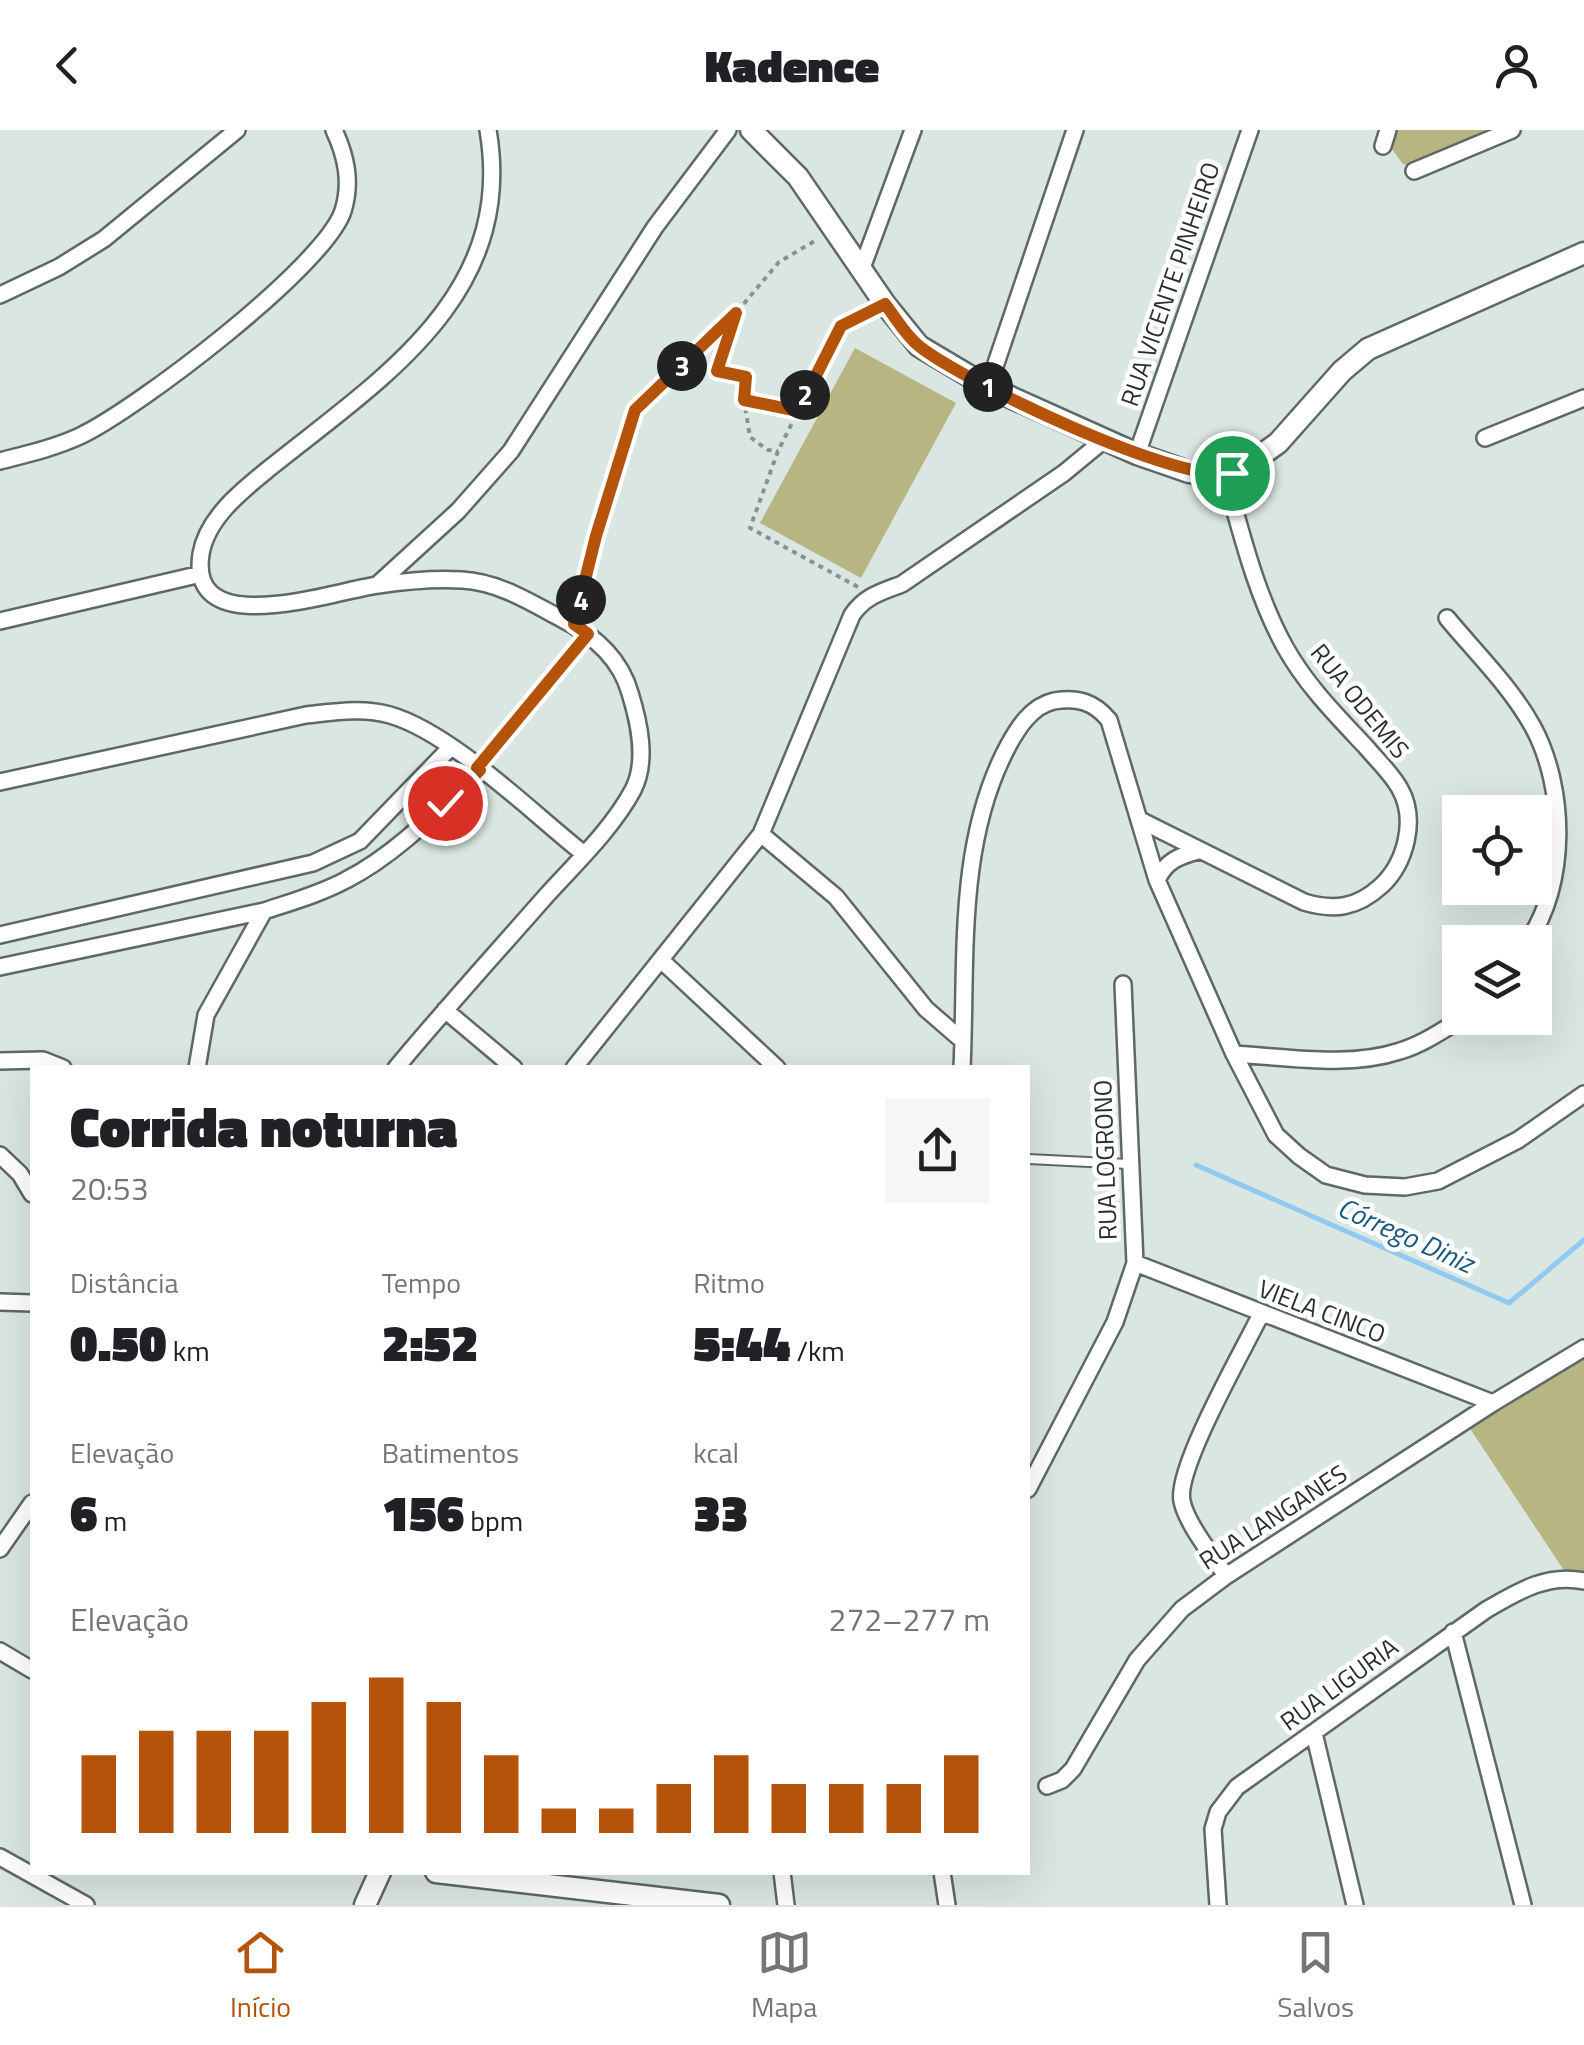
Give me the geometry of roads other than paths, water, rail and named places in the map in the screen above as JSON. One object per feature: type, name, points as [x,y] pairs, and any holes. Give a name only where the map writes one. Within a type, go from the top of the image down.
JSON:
[{"type":"street","points":[[0,295],[104,239],[237,130]]},
{"type":"street","points":[[0,461],[59,444],[106,422],[154,390],[298,272],[332,236],[344,210],[346,158],[334,130]]},
{"type":"street","points":[[399,1065],[584,854],[634,788],[640,753],[637,718],[624,678],[617,663],[581,629],[485,582],[430,580],[377,584],[265,607],[242,607],[224,600],[208,587],[201,574],[201,554],[208,534],[230,503],[419,345],[443,317],[482,243],[489,210],[488,130]]},
{"type":"street","points":[[377,584],[458,511],[510,451],[655,227],[728,130]]},
{"type":"street","points":[[751,130],[798,177],[885,304],[919,346],[988,387],[1137,454],[1190,472],[1226,475],[1257,460],[1368,349],[1584,252]]},
{"type":"street","points":[[862,268],[913,130]]},
{"type":"street","points":[[988,387],[1076,130]]},
{"type":"street","name":"RUA VICENTE PINHEIRO","points":[[1137,454],[1250,130]]},
{"type":"street","points":[[1414,171],[1512,130]]},
{"type":"street","points":[[1485,438],[1584,398]]},
{"type":"street","points":[[576,1065],[761,834],[852,615],[872,594],[902,584],[1104,440]]},
{"type":"street","name":"RUA ODEMIS","points":[[1140,820],[1304,902],[1337,908],[1369,897],[1386,882],[1401,858],[1408,835],[1407,811],[1400,789],[1315,692],[1284,647],[1241,530],[1226,475]]},
{"type":"street","points":[[0,621],[201,574]]},
{"type":"street","points":[[1446,618],[1508,690],[1534,729],[1550,776],[1556,818],[1555,864],[1548,896],[1535,925]]},
{"type":"street","points":[[962,1065],[970,864],[981,810],[996,768],[1032,712],[1050,702],[1083,700],[1098,707],[1116,736],[1156,880],[1234,1054],[1276,1135],[1299,1156],[1326,1175],[1365,1185],[1405,1187],[1438,1181],[1518,1140],[1584,1094]]},
{"type":"street","points":[[0,782],[306,715],[352,710],[388,714],[425,729],[451,747],[584,854]]},
{"type":"street","points":[[0,935],[313,862],[346,850],[375,827],[451,747]]},
{"type":"street","points":[[0,967],[264,911],[346,880],[378,860],[478,769]]},
{"type":"street","points":[[761,834],[836,897],[926,1009],[963,1041]]},
{"type":"street","points":[[1156,880],[1168,863],[1198,851]]},
{"type":"street","points":[[198,1065],[206,1014],[264,911]]},
{"type":"street","points":[[662,962],[774,1065]]},
{"type":"street","name":"RUA LOGRONO","points":[[1030,1485],[1115,1322],[1134,1264],[1124,984]]},
{"type":"street","points":[[445,1010],[510,1065]]},
{"type":"street","points":[[1234,1054],[1353,1059],[1398,1052],[1442,1031]]},
{"type":"street","points":[[0,1061],[43,1060],[56,1065]]},
{"type":"street","points":[[0,1156],[20,1174],[30,1191]]},
{"type":"street","name":"VIELA CINCO","points":[[1134,1264],[1493,1403]]},
{"type":"street","points":[[0,1302],[30,1302]]},
{"type":"street","points":[[1226,1576],[1187,1514],[1182,1489],[1189,1462],[1261,1314]]},
{"type":"street","name":"RUA LANGANES","points":[[1047,1786],[1062,1780],[1072,1769],[1121,1685],[1153,1640],[1182,1609],[1226,1576],[1584,1348]]},
{"type":"street","points":[[0,1549],[30,1507]]},
{"type":"street","name":"RUA LIGURIA","points":[[1218,1905],[1213,1830],[1218,1812],[1237,1787],[1453,1632],[1524,1588],[1550,1580],[1584,1581]]},
{"type":"street","points":[[1453,1632],[1523,1905]]},
{"type":"street","points":[[0,1651],[30,1669]]},
{"type":"street","points":[[1314,1732],[1355,1905]]},
{"type":"street","points":[[0,1857],[30,1874]]},
{"type":"street","points":[[32,1875],[86,1905]]},
{"type":"street","points":[[365,1905],[379,1875]]},
{"type":"street","points":[[462,1875],[719,1905]]},
{"type":"street","points":[[782,1875],[786,1905]]},
{"type":"street","points":[[943,1875],[948,1905]]},
{"type":"lane","points":[[1030,1158],[1129,1164]]},
{"type":"waterway","name":"Córrego Diniz","points":[[1196,1165],[1509,1303],[1584,1240]]}]
